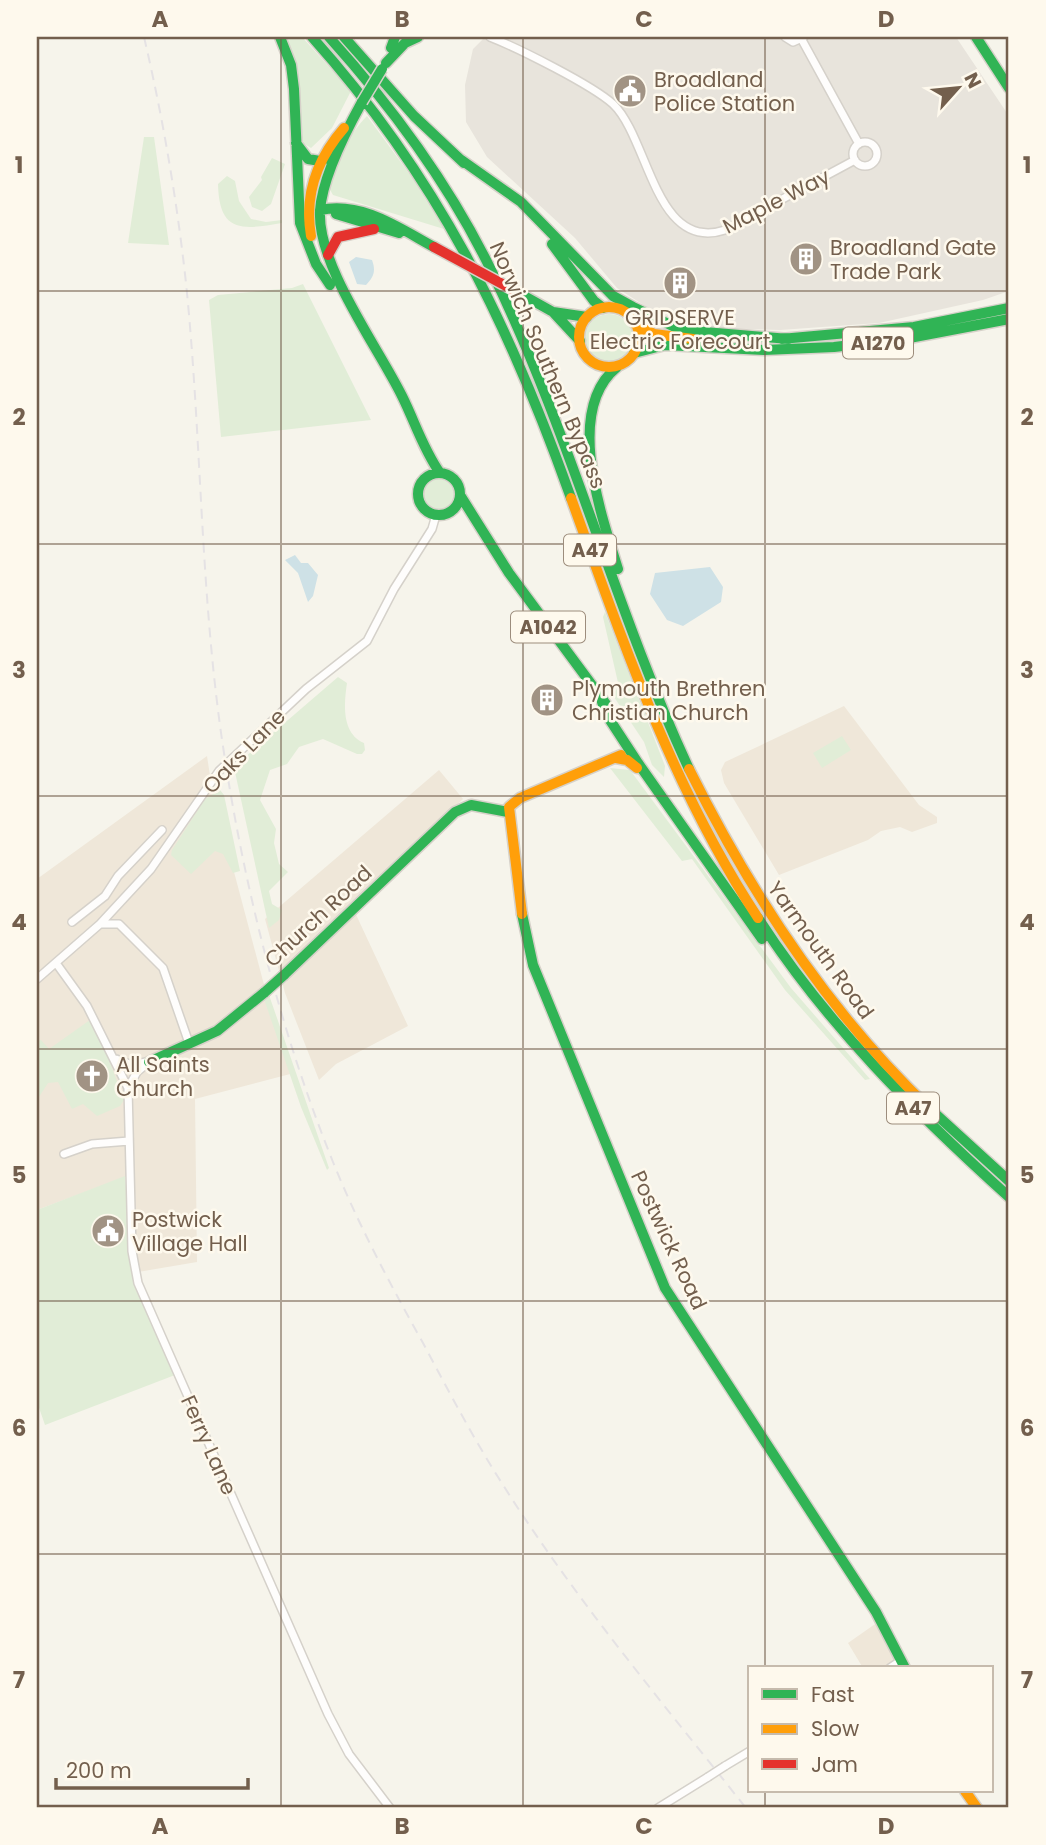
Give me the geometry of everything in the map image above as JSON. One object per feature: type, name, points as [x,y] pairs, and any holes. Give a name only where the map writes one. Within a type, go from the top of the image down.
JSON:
[{"type":"main road","points":[[281,37],[293,78],[300,223],[316,264],[372,342]]},
{"type":"main road","name":"Norwich Southern Bypass","points":[[312,37],[390,130],[463,244],[511,345],[669,753],[698,814],[741,891],[784,956],[825,1010]]},
{"type":"main road","name":"Norwich Southern Bypass","points":[[329,37],[378,93],[425,157],[492,273],[538,381],[659,700]]},
{"type":"main road","points":[[317,196],[332,205],[387,220],[535,302],[553,313],[580,341],[592,361],[617,367],[634,353],[638,334],[635,324],[622,310],[603,308],[594,301],[557,250],[527,216],[414,116],[344,37]]},
{"type":"main road","points":[[386,63],[405,43],[418,37]]},
{"type":"main road","points":[[976,37],[1009,88]]},
{"type":"main road","points":[[317,196],[348,124],[386,63],[395,41]]},
{"type":"main road","points":[[330,285],[311,236],[316,214],[320,161],[325,150],[348,124]]},
{"type":"main road","points":[[296,141],[303,156],[320,161],[328,157],[342,138]]},
{"type":"main road","points":[[460,159],[521,202],[613,296],[633,307],[681,330],[789,339]]},
{"type":"main road","points":[[298,192],[316,214],[328,255],[403,397],[419,437],[440,473],[456,481],[460,495],[449,513],[436,515],[422,507],[419,500],[423,481],[419,437]]},
{"type":"main road","points":[[316,214],[332,205]]},
{"type":"main road","points":[[316,214],[416,237]]},
{"type":"main road","points":[[328,255],[338,237],[381,228]]},
{"type":"main road","name":"A1270","points":[[635,324],[666,336],[748,341],[872,333],[1009,306]]},
{"type":"main road","points":[[580,341],[581,328],[587,317],[603,308]]},
{"type":"main road","points":[[553,313],[587,317]]},
{"type":"main road","name":"A1270","points":[[634,353],[653,344],[757,350],[860,346],[951,332],[1009,319]]},
{"type":"main road","name":"A47","points":[[617,367],[603,380],[594,396],[593,464],[603,519],[659,700]]},
{"type":"main road","points":[[423,481],[440,473]]},
{"type":"main road","name":"A1042","points":[[460,495],[500,561]]},
{"type":"main road","name":"A1042","points":[[449,513],[470,525],[500,561],[630,736],[633,745],[629,750],[600,699]]},
{"type":"main road","name":"Yarmouth Road","points":[[659,700],[686,764],[719,829],[746,878],[793,950],[877,1054],[1009,1181]]},
{"type":"main road","points":[[613,759],[620,736]]},
{"type":"main road","points":[[508,812],[509,807],[520,798],[629,750]]},
{"type":"main road","name":"A47","points":[[629,750],[775,955],[825,1010]]},
{"type":"main road","name":"A47","points":[[613,759],[631,762],[654,786]]},
{"type":"main road","name":"Church Road","points":[[149,1062],[236,1018],[455,812],[471,805],[508,812]]},
{"type":"main road","name":"Postwick Road","points":[[508,812],[521,911],[533,965],[665,1288],[876,1612],[904,1664]]},
{"type":"main road","name":"Yarmouth Road","points":[[825,1010],[902,1097],[1009,1197]]},
{"type":"main road","points":[[966,1792],[977,1808]]},
{"type":"street","name":"Maple Way","points":[[490,37],[611,102],[626,123],[669,211],[682,225],[694,231],[706,233],[724,230],[855,160]]},
{"type":"street","points":[[785,37],[793,42],[803,38],[859,144]]},
{"type":"street","points":[[969,37],[1000,74]]},
{"type":"street","points":[[870,143],[877,154],[875,161],[868,165],[855,160],[854,151],[859,144],[870,143]]},
{"type":"street","name":"Oaks Lane","points":[[37,979],[100,924],[151,869],[219,771],[306,689],[373,634],[394,589],[432,529],[436,515]]},
{"type":"street","points":[[72,922],[105,896],[118,876],[162,830]]},
{"type":"street","points":[[139,856],[151,869]]},
{"type":"street","points":[[113,911],[114,920],[163,968],[190,1043]]},
{"type":"street","points":[[100,924],[119,924]]},
{"type":"street","points":[[56,963],[87,1006],[128,1087]]},
{"type":"street","points":[[116,1059],[132,1065],[149,1062]]},
{"type":"street","points":[[128,1087],[136,1072],[149,1062]]},
{"type":"street","name":"Ferry Lane","points":[[128,1087],[132,1251],[139,1288],[327,1714],[349,1754],[390,1808]]},
{"type":"street","points":[[64,1154],[92,1144],[129,1141]]},
{"type":"street","points":[[658,1808],[748,1752]]},
{"type":"shaded area","points":[[485,37],[956,37],[1009,116],[1009,291],[983,300],[879,323],[780,330],[716,328],[656,313],[617,288],[575,238],[487,157],[466,122],[465,85],[473,49]]},
{"type":"shaded area","points":[[356,257],[372,260],[374,274],[366,285],[357,284],[349,262]]},
{"type":"shaded area","points":[[295,555],[301,563],[308,563],[318,575],[313,596],[308,602],[298,573],[285,560]]},
{"type":"shaded area","points":[[710,567],[723,587],[721,602],[683,626],[667,620],[650,594],[655,573]]},
{"type":"shaded area","points":[[844,706],[919,805],[937,817],[937,823],[912,832],[900,827],[881,831],[868,840],[779,875],[724,783],[721,770],[725,762]]},
{"type":"shaded area","points":[[207,756],[212,789],[263,981],[294,1073],[195,1099],[197,1262],[138,1272],[133,1174],[37,1210],[37,879]]},
{"type":"shaded area","points":[[439,770],[463,799],[352,906],[408,1026],[336,1064],[319,1080],[285,993],[265,919]]},
{"type":"shaded area","points":[[878,1622],[895,1654],[894,1661],[886,1666],[862,1666],[848,1643]]},
{"type":"green space","points":[[283,37],[302,37],[351,91],[332,128],[311,148],[303,143]]},
{"type":"green space","points":[[367,116],[411,176],[444,229],[333,195],[329,188],[338,159],[354,131]]},
{"type":"green space","points":[[144,137],[154,137],[169,245],[128,243]]},
{"type":"green space","points":[[272,158],[285,164],[271,204],[262,211],[252,207],[249,197],[262,180],[261,177]]},
{"type":"green space","points":[[227,176],[235,181],[239,201],[251,219],[266,222],[282,220],[282,223],[244,227],[228,220],[219,200],[218,184]]},
{"type":"green space","points":[[303,284],[371,420],[221,437],[209,300],[218,295],[292,288]]},
{"type":"green space","points":[[609,314],[626,321],[633,338],[626,355],[609,362],[592,355],[585,338],[592,321]]},
{"type":"green space","points":[[438,479],[449,484],[454,495],[449,506],[438,511],[427,506],[422,495],[427,484]]},
{"type":"green space","points":[[605,612],[665,766],[664,777],[652,765],[644,742],[612,694],[619,687],[603,617]]},
{"type":"green space","points":[[338,677],[347,683],[345,708],[348,725],[351,732],[364,743],[365,750],[362,754],[357,754],[323,739],[299,747],[287,764],[270,770],[260,800],[276,829],[274,843],[279,864],[288,872],[269,891],[272,904],[282,910],[279,920],[269,928],[235,772],[237,764]]},
{"type":"green space","points":[[842,736],[851,750],[822,768],[813,753]]},
{"type":"green space","points":[[610,768],[630,770],[791,988],[870,1079],[865,1080],[785,990],[692,859],[682,861]]},
{"type":"green space","points":[[220,790],[224,795],[240,871],[233,873],[223,854],[215,851],[191,874],[171,855],[172,850],[205,799]]},
{"type":"green space","points":[[269,995],[329,1168],[327,1170],[301,1107],[264,999]]},
{"type":"green space","points":[[90,1020],[105,1049],[124,1100],[120,1106],[97,1116],[83,1104],[72,1109],[58,1082],[48,1083],[37,1100],[38,1041],[41,1040],[49,1049]]},
{"type":"green space","points":[[125,1176],[135,1284],[175,1375],[45,1425],[37,1402],[37,1210]]},
{"type":"railway","points":[[144,37],[169,160],[186,283],[210,636],[224,753],[254,909],[297,1063],[333,1162],[364,1231],[488,1461],[586,1605],[746,1808]]},
{"type":"traffic: fast","points":[[280,37],[291,65],[294,89],[300,223],[316,264],[330,285]]},
{"type":"traffic: fast","points":[[312,37],[357,90],[397,144],[433,198],[465,254],[522,371],[571,498]]},
{"type":"traffic: fast","points":[[329,37],[376,91],[419,148],[458,209],[492,272],[545,394],[638,646],[689,769]]},
{"type":"traffic: fast","points":[[344,37],[414,116],[464,163]]},
{"type":"traffic: fast","points":[[391,48],[395,37]]},
{"type":"traffic: fast","points":[[386,63],[405,43],[418,37]]},
{"type":"traffic: fast","points":[[976,37],[1009,88]]},
{"type":"traffic: fast","points":[[362,102],[382,69]]},
{"type":"traffic: fast","points":[[362,102],[342,141],[325,185],[320,211],[322,232],[338,280],[402,396],[440,473]]},
{"type":"traffic: fast","points":[[296,143],[308,159],[320,161],[327,158]]},
{"type":"traffic: fast","points":[[460,159],[521,202],[613,296],[633,307],[681,330],[789,339]]},
{"type":"traffic: fast","points":[[320,210],[336,208],[365,213],[380,218],[434,247]]},
{"type":"traffic: fast","points":[[336,214],[399,233]]},
{"type":"traffic: fast","points":[[552,244],[594,301],[603,308]]},
{"type":"traffic: fast","points":[[519,293],[553,312],[587,317]]},
{"type":"traffic: fast","points":[[781,339],[914,327],[1009,308]]},
{"type":"traffic: fast","points":[[554,313],[580,341]]},
{"type":"traffic: fast","points":[[634,353],[665,345],[764,350],[834,347],[904,339],[1009,319]]},
{"type":"traffic: fast","points":[[617,367],[601,386],[592,409],[590,435],[596,492],[618,569]]},
{"type":"traffic: fast","points":[[439,473],[454,479],[460,494],[454,509],[439,515],[424,509],[418,494],[424,479],[439,473]]},
{"type":"traffic: fast","points":[[460,495],[509,573],[606,704]]},
{"type":"traffic: fast","points":[[601,699],[606,714],[638,763],[762,939]]},
{"type":"traffic: fast","points":[[284,975],[455,812],[471,805],[508,812]]},
{"type":"traffic: fast","points":[[522,914],[533,965],[665,1288],[876,1612],[904,1666]]},
{"type":"traffic: fast","points":[[758,918],[813,995],[874,1066],[940,1133],[1009,1197]]},
{"type":"traffic: fast","points":[[265,992],[284,975]]},
{"type":"traffic: fast","points":[[149,1062],[217,1031],[265,992]]},
{"type":"traffic: fast","points":[[929,1108],[1009,1181]]},
{"type":"traffic: slow","points":[[311,236],[309,206],[315,178],[326,152],[344,128]]},
{"type":"traffic: slow","points":[[609,307],[630,316],[639,337],[630,358],[609,367],[588,358],[579,337],[588,316],[609,307]]},
{"type":"traffic: slow","points":[[635,324],[654,334],[693,339]]},
{"type":"traffic: slow","points":[[571,498],[610,606],[675,766],[700,818],[758,918]]},
{"type":"traffic: slow","points":[[522,914],[509,807],[520,798],[621,755]]},
{"type":"traffic: slow","points":[[616,758],[627,760],[637,768]]},
{"type":"traffic: slow","points":[[689,769],[738,861],[794,949],[857,1032],[929,1108]]},
{"type":"traffic: slow","points":[[966,1792],[977,1808]]},
{"type":"traffic: jam","points":[[328,255],[338,237],[374,229]]},
{"type":"traffic: jam","points":[[434,247],[519,293]]},
{"type":"place","name":"Broadland Police Station","points":[[630,91]]},
{"type":"place","name":"Broadland Gate Trade Park","points":[[806,259]]},
{"type":"place","name":"GRIDSERVE Electric Forecourt","points":[[680,283]]},
{"type":"place","name":"Plymouth Brethren Christian Church","points":[[547,700]]},
{"type":"place","name":"All Saints Church","points":[[92,1076]]},
{"type":"place","name":"Postwick Village Hall","points":[[108,1231]]}]
